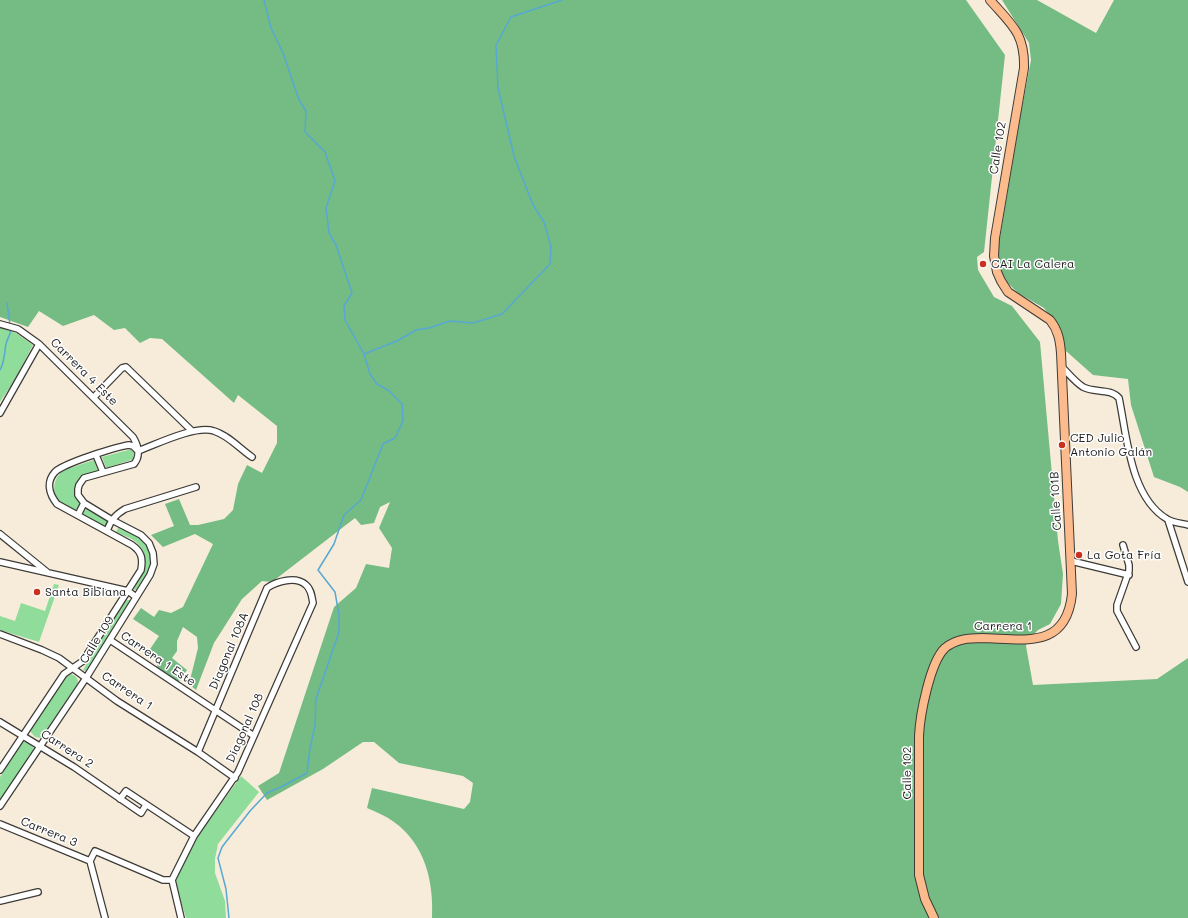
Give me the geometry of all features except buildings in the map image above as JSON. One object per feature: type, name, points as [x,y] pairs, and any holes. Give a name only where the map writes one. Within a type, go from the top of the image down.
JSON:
[{"type":"main road","name":"Calle 102","points":[[990,0],[1015,29],[1020,38],[1023,48],[1024,68],[994,247],[997,272],[1008,292],[1044,315],[1054,326],[1061,344],[1062,367]]},
{"type":"main road","name":"Calle 101B","points":[[1056,630],[1066,618],[1071,604],[1072,594],[1062,367]]},
{"type":"main road","name":"Carrera 1","points":[[950,645],[959,640],[971,638],[1037,639],[1056,630]]},
{"type":"main road","name":"Calle 102","points":[[934,918],[928,908],[922,892],[919,867],[920,725],[936,661],[944,649],[950,645]]},
{"type":"street","name":"Carrera 4 Este","points":[[0,324],[18,329],[39,344],[129,433],[136,443],[138,451]]},
{"type":"street","points":[[0,412],[39,344]]},
{"type":"street","points":[[94,397],[124,367],[129,368],[192,431]]},
{"type":"street","points":[[1062,367],[1084,387],[1103,391],[1119,398],[1129,451],[1136,477],[1142,491],[1153,506],[1168,520],[1188,525]]},
{"type":"street","points":[[138,451],[192,431],[206,429],[221,434],[252,457]]},
{"type":"street","points":[[78,515],[84,503],[78,495],[79,484],[84,478],[134,464],[139,456],[138,451],[133,446],[129,445],[96,455],[103,472]]},
{"type":"street","name":"Calle 109","points":[[0,770],[64,674],[83,661],[141,570],[141,555],[138,549],[57,504],[52,498],[50,491],[52,478],[56,472],[62,467],[96,455]]},
{"type":"street","points":[[107,531],[112,520],[118,513],[125,509],[196,487]]},
{"type":"street","name":"Calle 109","points":[[0,806],[86,678],[150,575],[154,564],[153,553],[149,543],[141,535],[84,503]]},
{"type":"street","points":[[1168,520],[1188,582]]},
{"type":"street","points":[[0,534],[49,574]]},
{"type":"street","points":[[1123,545],[1129,565],[1129,574],[1117,605],[1117,611],[1136,647]]},
{"type":"street","points":[[1071,561],[1129,574]]},
{"type":"street","points":[[0,562],[128,591],[136,597]]},
{"type":"street","name":"Diagonal 108A","points":[[198,752],[267,588],[272,584],[288,580],[298,580]]},
{"type":"street","name":"Diagonal 108","points":[[172,880],[194,836],[235,778],[313,603],[311,592],[307,585],[298,580]]},
{"type":"street","name":"Carrera 1","points":[[0,634],[59,658],[117,701],[198,752],[235,778]]},
{"type":"street","name":"Carrera 1 Este","points":[[110,640],[254,736]]},
{"type":"street","name":"Carrera 2","points":[[0,722],[74,767],[141,813],[146,805]]},
{"type":"street","points":[[120,799],[126,791],[194,836]]},
{"type":"street","name":"Carrera 3","points":[[0,824],[90,861]]},
{"type":"street","points":[[105,918],[90,861],[95,851],[163,880],[172,880],[181,918]]},
{"type":"street","points":[[0,900],[38,892]]},
{"type":"green space","points":[[0,0],[966,0],[1005,55],[984,252],[977,257],[978,270],[994,297],[1012,306],[1040,342],[1058,541],[1063,574],[1061,604],[1050,624],[1038,630],[1027,641],[1026,646],[1033,685],[1157,679],[1188,658],[1188,918],[432,918],[429,878],[420,853],[405,831],[394,822],[367,808],[372,788],[464,809],[470,802],[473,783],[463,776],[399,763],[374,742],[363,742],[323,769],[267,800],[258,786],[279,773],[334,607],[356,588],[366,564],[389,568],[392,548],[379,528],[390,502],[380,507],[374,523],[361,525],[355,518],[272,582],[262,581],[242,599],[214,643],[196,690],[189,684],[198,648],[197,637],[183,627],[177,641],[177,651],[172,658],[187,670],[177,684],[157,669],[158,659],[148,652],[159,636],[133,619],[141,608],[154,617],[159,610],[171,613],[183,607],[213,544],[195,534],[163,547],[151,535],[174,526],[165,504],[179,499],[190,525],[198,525],[224,519],[233,510],[238,484],[247,465],[262,473],[277,443],[277,426],[238,395],[234,403],[162,339],[150,338],[140,343],[125,328],[114,330],[94,315],[63,326],[39,311],[28,327],[0,317]]},
{"type":"green space","points":[[1002,0],[1037,0],[1096,33],[1114,0],[1188,0],[1188,492],[1180,487],[1154,477],[1131,405],[1128,379],[1093,375],[1066,351],[1056,324],[1044,308],[1018,293],[1007,282],[999,268],[997,255],[1031,60],[1029,43]]},
{"type":"green space","points":[[0,327],[16,333],[33,345],[14,381],[0,402]]},
{"type":"green space","points":[[133,450],[135,454],[134,458],[106,468],[102,457]]},
{"type":"green space","points":[[94,460],[98,471],[85,475],[79,480],[76,486],[75,490],[80,503],[77,512],[60,502],[55,494],[54,485],[58,476],[64,470]]},
{"type":"green space","points":[[86,508],[109,520],[105,527],[82,515]]},
{"type":"green space","points":[[119,526],[141,538],[147,544],[150,551],[151,558],[148,571],[137,591],[134,589],[143,571],[145,559],[144,553],[136,542],[116,532]]},
{"type":"green space","points":[[54,584],[59,585],[39,642],[0,630],[0,616],[15,621],[21,603],[45,611]]},
{"type":"green space","points":[[132,600],[87,672],[83,670],[125,601]]},
{"type":"green space","points":[[71,674],[76,677],[78,683],[41,738],[35,737],[30,731],[67,675]]},
{"type":"green space","points":[[23,742],[29,742],[35,750],[0,801],[0,777]]},
{"type":"green space","points":[[241,776],[259,792],[218,844],[215,859],[215,873],[225,901],[226,918],[186,918],[174,879],[198,836]]},
{"type":"waterway","points":[[229,918],[226,889],[218,858],[222,847],[250,811],[267,793],[307,773],[310,748],[315,726],[316,699],[339,632],[339,615],[335,592],[318,570],[334,544],[344,515],[361,500],[383,444],[395,438],[403,421],[402,404],[388,390],[377,384],[370,374],[364,354],[345,320],[344,306],[352,293],[336,245],[329,233],[326,208],[335,181],[325,152],[305,132],[306,111],[299,100],[283,53],[271,28],[264,0]]},
{"type":"waterway","points":[[364,354],[397,341],[416,330],[429,328],[450,321],[473,323],[502,314],[550,264],[551,247],[544,222],[533,205],[514,156],[498,88],[496,45],[511,17],[562,0]]},
{"type":"waterway","points":[[7,303],[10,325]]},
{"type":"waterway","points":[[0,370],[3,364],[6,344],[11,328]]},
{"type":"place","name":"CAI La Calera","points":[[983,264]]},
{"type":"place","name":"CED Julio Antonio Galán","points":[[1062,445]]},
{"type":"place","name":"La Gota Fría","points":[[1079,555]]},
{"type":"place","name":"Santa Bibiana","points":[[37,592]]}]
